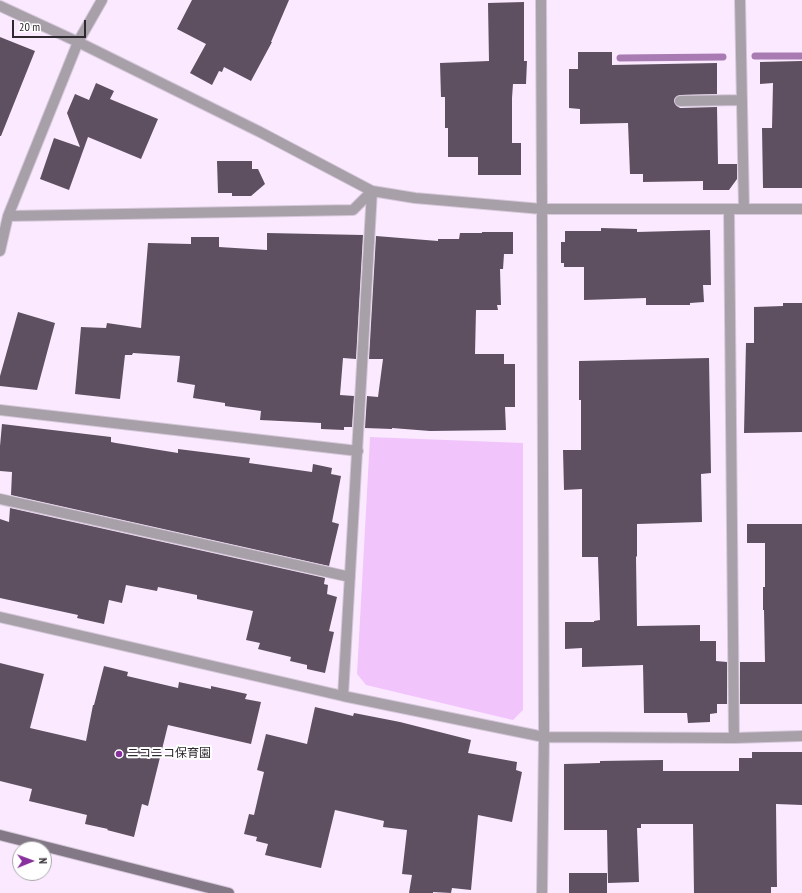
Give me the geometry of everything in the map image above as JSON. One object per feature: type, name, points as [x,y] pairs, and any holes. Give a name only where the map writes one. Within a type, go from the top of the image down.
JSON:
[{"type":"street","points":[[0,251],[8,216],[78,42],[102,0]]},
{"type":"street","points":[[542,0],[544,737],[542,893]]},
{"type":"street","points":[[740,0],[744,209]]},
{"type":"street","points":[[0,6],[78,42],[260,132],[372,191],[415,198],[542,209],[802,209]]},
{"type":"street","points":[[680,101],[742,100]]},
{"type":"street","points":[[8,216],[353,210],[372,191]]},
{"type":"street","points":[[343,696],[372,191]]},
{"type":"street","points":[[729,209],[734,738]]},
{"type":"street","points":[[0,410],[358,451]]},
{"type":"street","points":[[0,499],[350,577]]},
{"type":"street","points":[[0,617],[343,696],[544,737],[734,738],[802,736]]},
{"type":"street","points":[[0,835],[229,893]]},
{"type":"shaded area","points":[[370,437],[523,443],[523,710],[513,720],[366,685],[357,674]]},
{"type":"building","points":[[192,0],[289,0],[272,42],[251,81],[224,67],[222,72],[219,71],[212,85],[190,73],[206,44],[177,29]]},
{"type":"building","points":[[524,2],[524,61],[527,61],[526,84],[513,84],[512,98],[512,143],[521,143],[521,175],[478,175],[478,157],[448,157],[448,128],[445,128],[445,97],[441,97],[440,63],[489,61],[488,3]]},
{"type":"building","points":[[0,37],[35,51],[1,136],[0,136]]},
{"type":"building","points":[[578,52],[612,52],[612,65],[717,63],[717,94],[680,95],[675,98],[674,101],[680,108],[717,107],[718,164],[737,164],[737,179],[729,190],[703,190],[703,181],[643,182],[643,174],[630,174],[628,123],[580,124],[580,109],[569,108],[569,69],[578,69]]},
{"type":"building","points":[[802,61],[802,188],[763,188],[762,128],[772,128],[773,83],[760,84],[760,62]]},
{"type":"building","points":[[96,83],[114,91],[110,99],[158,119],[141,159],[88,137],[69,190],[40,179],[54,138],[80,147],[67,113],[75,94],[89,100]]},
{"type":"building","points":[[217,161],[252,161],[252,169],[258,169],[265,184],[251,196],[232,196],[232,193],[218,193]]},
{"type":"building","points":[[601,228],[637,229],[637,232],[710,230],[711,285],[703,285],[704,302],[690,303],[690,305],[646,305],[646,298],[584,300],[584,267],[564,267],[564,263],[561,263],[561,242],[565,242],[565,231],[601,231]]},
{"type":"building","points":[[513,232],[513,254],[504,254],[503,269],[500,269],[501,305],[497,305],[498,310],[476,310],[475,354],[504,354],[504,364],[515,364],[515,407],[505,407],[506,430],[430,431],[392,428],[365,428],[367,396],[378,397],[383,359],[369,359],[376,236],[438,241],[438,239],[459,239],[460,233]]},
{"type":"building","points":[[267,233],[363,235],[356,359],[343,358],[340,395],[354,396],[352,427],[344,427],[344,430],[321,429],[321,423],[260,420],[261,411],[225,406],[225,403],[193,398],[195,385],[177,382],[180,356],[133,353],[132,355],[125,355],[120,399],[75,394],[81,327],[106,328],[107,323],[141,328],[148,243],[191,244],[191,237],[219,237],[219,247],[267,250]]},
{"type":"building","points":[[783,303],[802,303],[802,432],[744,433],[746,343],[754,343],[754,307],[783,306]]},
{"type":"building","points":[[18,312],[55,323],[37,390],[0,386],[0,376]]},
{"type":"building","points":[[709,358],[711,473],[701,474],[702,522],[637,524],[637,626],[700,625],[700,641],[716,641],[716,661],[727,662],[727,704],[717,704],[717,713],[710,714],[710,722],[688,723],[687,713],[644,713],[643,665],[582,667],[582,648],[565,649],[565,622],[594,622],[600,620],[598,557],[582,557],[582,489],[564,490],[563,450],[581,450],[579,361]]},
{"type":"building","points":[[2,424],[111,437],[111,442],[178,453],[178,449],[250,458],[249,463],[312,472],[313,464],[332,468],[331,474],[341,476],[332,522],[339,524],[329,566],[11,495],[12,472],[0,471]]},
{"type":"building","points":[[10,508],[325,578],[324,584],[328,585],[327,594],[337,597],[329,631],[334,632],[325,673],[307,669],[307,665],[290,661],[291,657],[258,649],[260,643],[246,640],[253,611],[197,599],[197,595],[158,587],[157,591],[126,585],[122,603],[109,600],[104,624],[77,618],[78,615],[0,598],[0,519],[9,522]]},
{"type":"building","points":[[747,524],[802,524],[802,704],[740,704],[740,662],[765,662],[763,587],[765,587],[765,543],[747,543]]},
{"type":"building","points":[[0,663],[44,674],[30,728],[86,741],[93,705],[104,666],[128,672],[127,676],[178,688],[179,682],[211,689],[211,686],[247,694],[245,699],[261,702],[251,744],[168,725],[148,806],[142,804],[134,837],[85,824],[87,815],[29,801],[32,789],[0,781]]},
{"type":"building","points":[[315,707],[353,716],[354,713],[400,722],[471,740],[468,753],[517,762],[516,770],[522,772],[512,822],[478,815],[471,890],[452,888],[451,893],[409,893],[412,875],[402,874],[407,830],[383,827],[384,821],[335,810],[321,868],[265,855],[268,844],[256,841],[257,837],[244,834],[249,814],[254,815],[264,772],[257,770],[266,734],[307,744]]},
{"type":"building","points":[[752,752],[802,752],[802,805],[776,804],[777,887],[771,887],[771,893],[694,893],[693,824],[641,824],[641,828],[637,828],[639,882],[608,883],[607,830],[564,830],[564,764],[600,763],[600,761],[663,760],[663,771],[739,771],[739,758],[752,758]]},
{"type":"building","points":[[569,873],[607,873],[607,893],[569,893]]},
{"type":"waterway","points":[[755,56],[802,56]]},
{"type":"waterway","points":[[620,58],[723,57]]},
{"type":"place","name":"ニコニコ保育園","points":[[119,754]]}]
